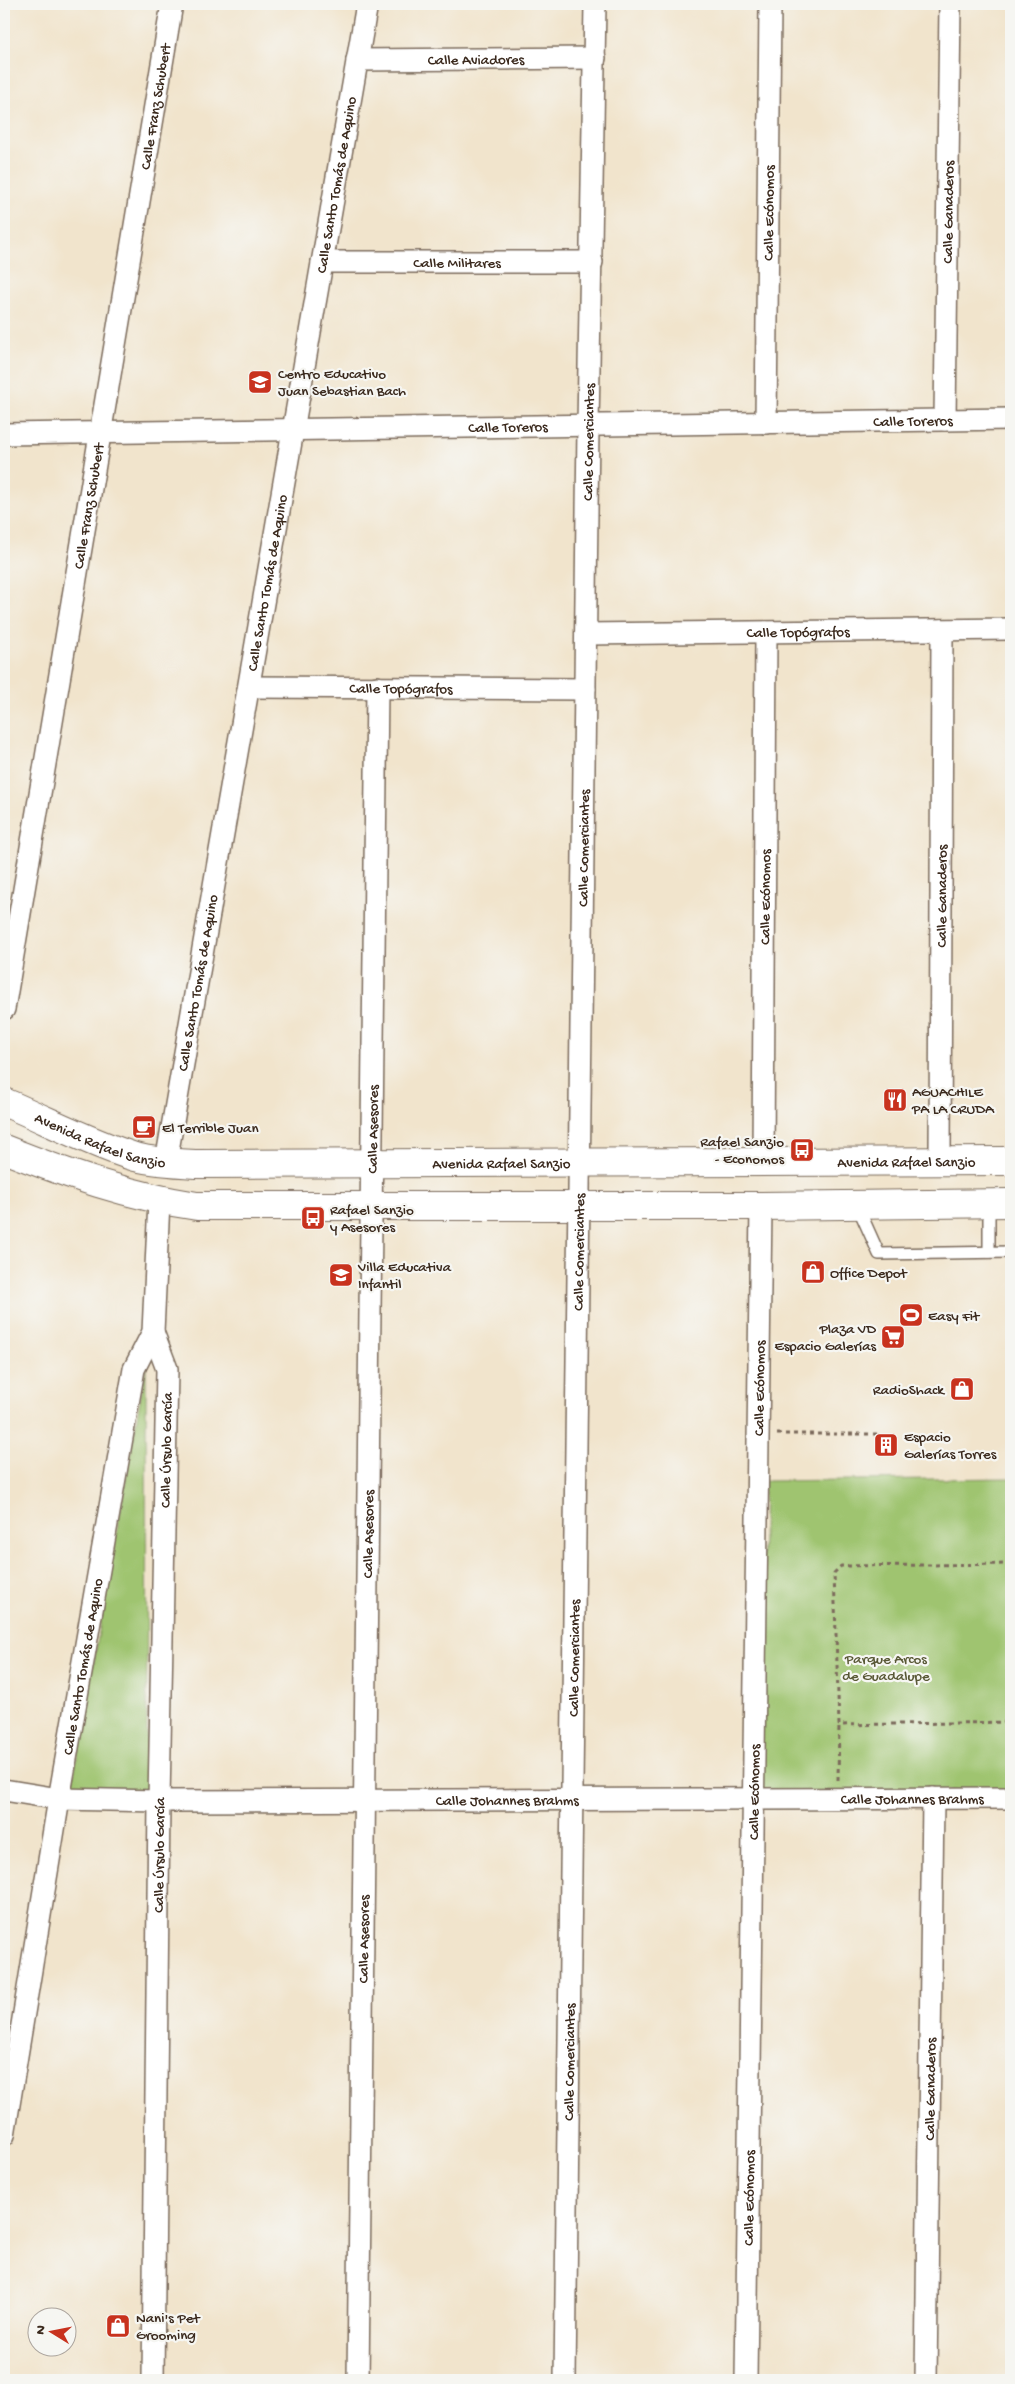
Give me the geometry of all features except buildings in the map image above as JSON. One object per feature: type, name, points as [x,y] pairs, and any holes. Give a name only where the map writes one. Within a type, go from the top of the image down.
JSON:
[{"type":"main road","name":"Avenida Rafael Sanzio","points":[[4,1102],[136,1157],[196,1164],[1011,1161]]},
{"type":"main road","points":[[4,1149],[106,1187],[159,1200],[197,1206],[580,1204],[761,1206],[1000,1203]]},
{"type":"street","name":"Calle Franz Schubert","points":[[4,1009],[172,4]]},
{"type":"street","name":"Calle Santo Tomás de Aquino","points":[[166,1162],[367,4]]},
{"type":"street","name":"Calle Comerciantes","points":[[565,2380],[571,1799],[581,1163],[588,427],[595,4]]},
{"type":"street","name":"Calle Ecónomos","points":[[766,423],[770,4]]},
{"type":"street","name":"Calle Ganaderos","points":[[946,420],[950,4]]},
{"type":"street","name":"Calle Aviadores","points":[[357,60],[595,58]]},
{"type":"street","name":"Calle Militares","points":[[322,262],[592,262]]},
{"type":"street","name":"Calle Toreros","points":[[4,434],[588,427],[1011,419]]},
{"type":"street","name":"Calle Topógrafos","points":[[586,634],[1011,629]]},
{"type":"street","name":"Calle Ganaderos","points":[[940,1161],[942,630]]},
{"type":"street","name":"Calle Ecónomos","points":[[763,1162],[766,632]]},
{"type":"street","name":"Calle Asesores","points":[[358,2380],[377,687]]},
{"type":"street","name":"Calle Topógrafos","points":[[249,688],[585,689]]},
{"type":"street","name":"Calle Santo Tomás de Aquino","points":[[4,2135],[59,1799],[134,1369],[153,1332],[159,1200]]},
{"type":"street","name":"Calle Ecónomos","points":[[746,2380],[761,1206]]},
{"type":"street","name":"Calle Úrsulo García","points":[[153,1332],[168,1369],[160,1801],[153,2380]]},
{"type":"street","name":"Calle Johannes Brahms","points":[[4,1790],[59,1799],[160,1801],[1011,1798]]},
{"type":"street","name":"Calle Ganaderos","points":[[926,2380],[933,1798]]},
{"type":"lane","points":[[989,1252],[1000,1203]]},
{"type":"lane","points":[[857,1205],[879,1254],[1011,1252]]},
{"type":"path","points":[[758,1434],[880,1434]]},
{"type":"path","points":[[838,1798],[839,1725],[834,1573],[841,1566],[1011,1564]]},
{"type":"path","points":[[839,1725],[1011,1722]]},
{"type":"green space","points":[[146,1366],[147,1790],[71,1791]]},
{"type":"green space","name":"Parque Arcos de Guadalupe","points":[[1011,1478],[1011,1790],[758,1793],[764,1481]]},
{"type":"place","name":"Centro Educativo Juan Sebastian Bach","points":[[260,382]]},
{"type":"place","name":"AGUACHILE PA LA CRUDA","points":[[895,1100]]},
{"type":"place","name":"El Terrible Juan","points":[[144,1127]]},
{"type":"place","name":"Rafael Sanzio - Economos","points":[[802,1150]]},
{"type":"place","name":"Rafael Sanzio y Asesores","points":[[313,1218]]},
{"type":"place","name":"Office Depot","points":[[813,1272]]},
{"type":"place","name":"Villa Educativa Infantil","points":[[341,1275]]},
{"type":"place","name":"Easy Fit","points":[[911,1315]]},
{"type":"place","name":"Plaza VD Espacio Galerías","points":[[893,1337]]},
{"type":"place","name":"RadioShack","points":[[962,1389]]},
{"type":"place","name":"Espacio Galerías Torres","points":[[886,1445]]},
{"type":"place","name":"Nani's Pet Grooming","points":[[118,2326]]}]
